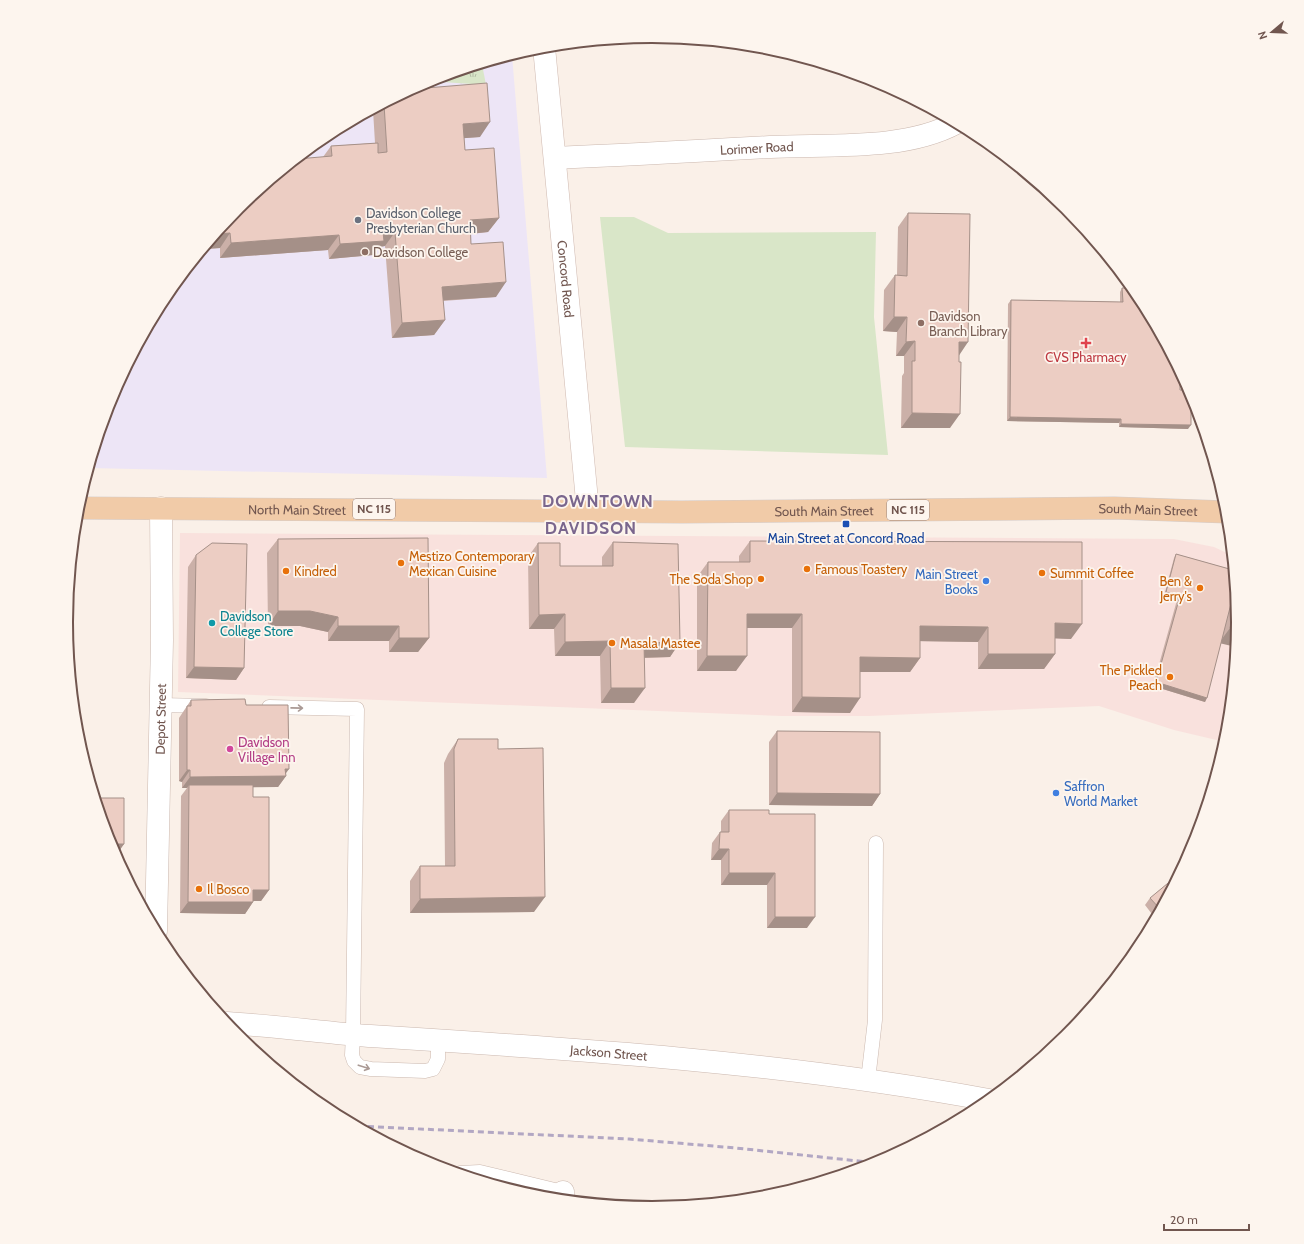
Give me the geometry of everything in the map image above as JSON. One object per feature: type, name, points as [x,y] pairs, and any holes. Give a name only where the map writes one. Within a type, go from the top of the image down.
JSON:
[{"type":"main road","name":"North Main Street","points":[[84,508],[588,511]]},
{"type":"main road","name":"South Main Street","points":[[588,511],[690,512],[1114,508],[1220,512]]},
{"type":"street","name":"Concord Road","points":[[545,53],[588,511]]},
{"type":"street","name":"Lorimer Road","points":[[555,158],[772,147],[868,144],[905,140],[949,126]]},
{"type":"street","name":"Depot Street","points":[[156,920],[162,640],[161,508]]},
{"type":"street","name":"Jackson Street","points":[[236,1024],[353,1034],[707,1060],[868,1080],[980,1098]]},
{"type":"lane","points":[[160,705],[217,706]]},
{"type":"lane","points":[[256,707],[357,709],[352,1054],[354,1061],[360,1066],[371,1069],[425,1071],[433,1069],[438,1059],[438,1040]]},
{"type":"lane","points":[[868,1080],[875,1020],[876,843]]},
{"type":"lane","points":[[474,1172],[480,1172],[546,1191]]},
{"type":"shaded area","points":[[512,60],[547,478],[94,468],[117,400],[151,332],[171,300],[193,270],[217,240],[243,213],[270,187],[300,163],[330,141],[363,121],[430,87],[466,74]]},
{"type":"shaded area","points":[[180,533],[1174,539],[1214,547],[1227,553],[1230,584],[1230,660],[1226,698],[1219,741],[1174,730],[1099,706],[869,716],[782,716],[178,692]]},
{"type":"green space","points":[[483,69],[486,85],[444,82]]},
{"type":"green space","points":[[600,217],[634,217],[668,233],[876,232],[874,317],[888,455],[625,447]]},
{"type":"building","name":"Davidson College Presbyterian Church","points":[[487,83],[490,122],[463,124],[465,150],[494,148],[499,218],[470,220],[471,244],[503,242],[506,282],[442,287],[445,320],[402,323],[395,232],[383,232],[384,241],[340,244],[339,235],[231,243],[230,233],[223,233],[270,187],[307,158],[332,156],[331,146],[378,143],[378,153],[387,152],[384,109],[428,88]]},
{"type":"building","name":"Davidson Branch Library","points":[[908,213],[970,214],[968,342],[959,342],[959,362],[961,362],[960,414],[912,413],[912,361],[915,361],[915,341],[906,342],[907,317],[894,317],[895,275],[907,276]]},
{"type":"building","name":"CVS Pharmacy","points":[[1122,288],[1124,288],[1153,333],[1171,366],[1180,385],[1180,390],[1182,390],[1191,411],[1191,425],[1121,424],[1121,419],[1010,417],[1011,300],[1123,302]]},
{"type":"building","points":[[428,538],[429,638],[399,638],[399,626],[338,626],[338,617],[310,611],[278,611],[278,539]]},
{"type":"building","points":[[750,541],[1082,542],[1082,624],[1055,623],[1055,654],[988,654],[988,627],[920,626],[920,658],[860,657],[860,698],[802,697],[802,614],[747,614],[747,656],[707,656],[708,562],[750,562]]},
{"type":"building","name":"Masala Mastee","points":[[613,542],[678,544],[680,642],[644,643],[645,688],[611,688],[610,641],[565,642],[565,614],[539,615],[538,543],[560,543],[560,566],[613,566]]},
{"type":"building","name":"Davidson College Store","points":[[212,543],[247,544],[244,668],[194,667],[196,555]]},
{"type":"building","points":[[1176,554],[1228,569],[1231,605],[1207,698],[1156,682],[1180,596],[1166,592]]},
{"type":"building","name":"Davidson Village Inn","points":[[245,699],[246,705],[288,705],[289,769],[285,769],[286,776],[190,777],[190,770],[187,770],[187,706],[191,706],[191,700]]},
{"type":"building","points":[[777,731],[880,732],[880,794],[777,793]]},
{"type":"building","points":[[458,739],[498,739],[498,749],[543,748],[545,897],[420,899],[420,866],[455,866],[454,749]]},
{"type":"building","points":[[189,785],[253,785],[253,797],[269,797],[269,890],[253,890],[253,902],[188,902]]},
{"type":"building","points":[[101,798],[124,798],[124,844],[117,844]]},
{"type":"building","points":[[729,810],[769,810],[769,814],[815,814],[815,917],[775,917],[775,873],[729,873],[729,849],[719,849],[720,832],[729,832]]},
{"type":"building","points":[[1169,883],[1157,905],[1150,898]]},
{"type":"railway","points":[[369,1127],[629,1139],[736,1148],[862,1161]]},
{"type":"place","name":"Davidson College Presbyterian Church","points":[[358,220]]},
{"type":"place","name":"Davidson College","points":[[365,252]]},
{"type":"place","name":"Davidson Branch Library","points":[[921,323]]},
{"type":"place","name":"CVS Pharmacy","points":[[1086,343]]},
{"type":"place","name":"Main Street at Concord Road","points":[[846,524]]},
{"type":"place","name":"Mestizo Contemporary Mexican Cuisine","points":[[401,563]]},
{"type":"place","name":"Famous Toastery","points":[[807,569]]},
{"type":"place","name":"Kindred","points":[[286,571]]},
{"type":"place","name":"Summit Coffee","points":[[1042,573]]},
{"type":"place","name":"The Soda Shop","points":[[761,579]]},
{"type":"place","name":"Main Street Books","points":[[986,581]]},
{"type":"place","name":"Ben & Jerry's","points":[[1200,588]]},
{"type":"place","name":"Davidson College Store","points":[[212,623]]},
{"type":"place","name":"Masala Mastee","points":[[612,643]]},
{"type":"place","name":"The Pickled Peach","points":[[1170,677]]},
{"type":"place","name":"Davidson Village Inn","points":[[230,749]]},
{"type":"place","name":"Saffron World Market","points":[[1056,793]]},
{"type":"place","name":"Il Bosco","points":[[199,889]]},
{"type":"district","name":"DOWNTOWN","points":[[598,501]]},
{"type":"district","name":"DAVIDSON","points":[[591,528]]}]
